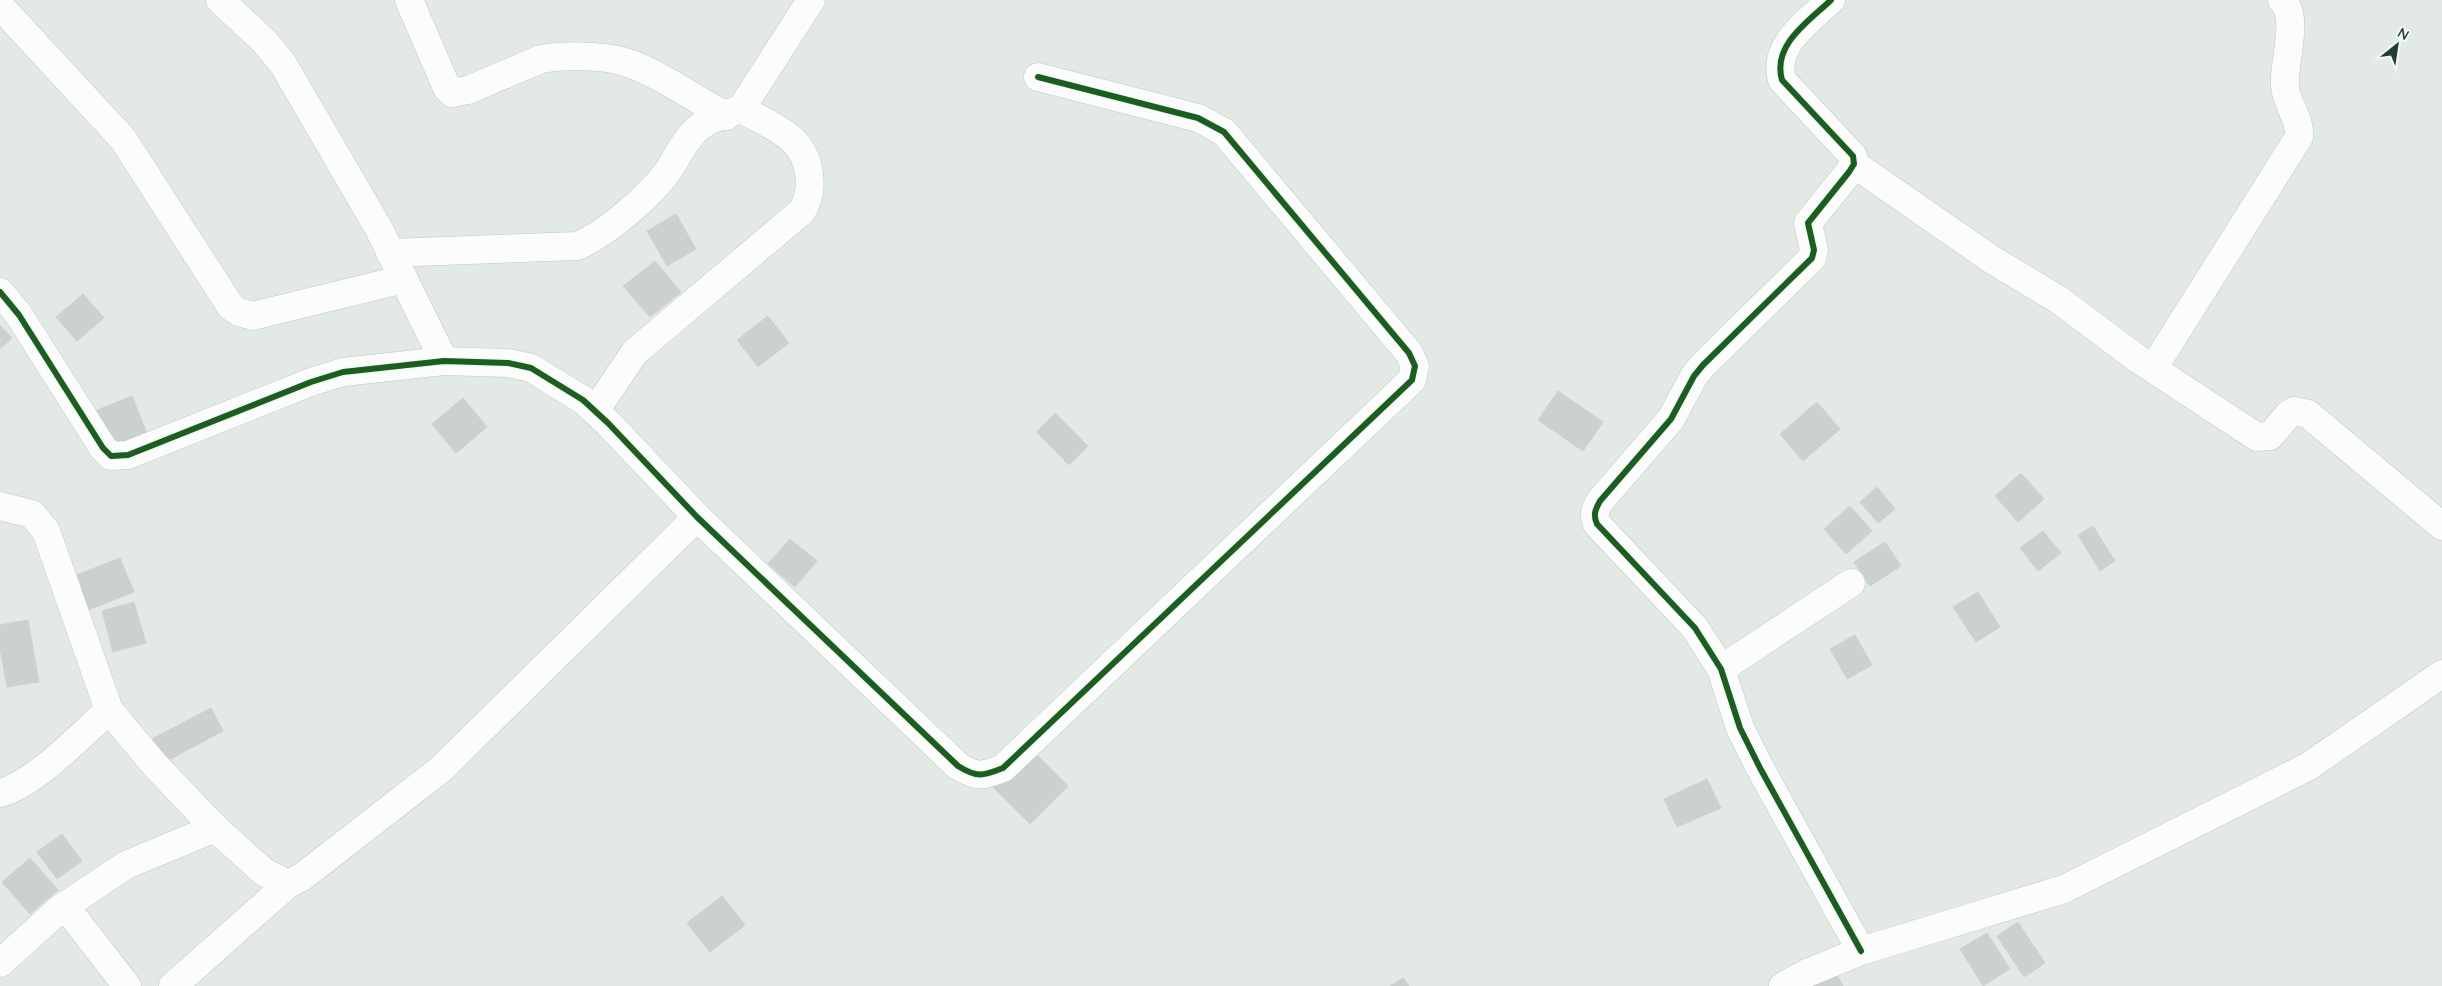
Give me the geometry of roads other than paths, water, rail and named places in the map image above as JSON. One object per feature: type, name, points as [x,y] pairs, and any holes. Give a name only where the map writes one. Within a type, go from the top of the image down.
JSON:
[{"type":"street","points":[[220,0],[264,41],[283,64],[379,229],[444,361]]},
{"type":"street","points":[[409,0],[447,88],[452,93],[468,90],[541,59],[553,57],[618,60],[792,138],[808,160],[809,199],[802,211],[790,224],[635,352],[595,411]]},
{"type":"street","points":[[390,253],[577,246],[590,240],[649,193],[668,171],[696,129],[704,123],[733,112],[811,0]]},
{"type":"street","points":[[1831,0],[1789,40],[1781,55],[1778,68],[1782,80],[1853,156],[1854,164],[1808,223],[1814,250],[1812,258],[1703,364],[1694,376],[1670,419],[1595,509],[1594,517],[1596,524],[1695,628],[1721,668],[1748,746],[1862,951]]},
{"type":"street","points":[[2154,367],[2300,137],[2300,129],[2285,86],[2290,14],[2282,0]]},
{"type":"street","points":[[0,6],[123,139],[231,307],[239,312],[253,316],[404,279]]},
{"type":"street","points":[[0,292],[19,315],[103,448],[111,456],[128,455],[326,376],[343,372],[444,361],[519,364],[538,373],[583,400],[595,411],[697,516],[958,766],[972,775],[987,774],[1003,768],[1412,380],[1415,366],[1409,353],[1224,132],[1198,118],[1038,77]]},
{"type":"street","points":[[1854,164],[1991,260],[2058,300],[2126,350],[2256,437],[2270,436],[2288,415],[2294,411],[2308,414],[2442,526]]},
{"type":"street","points":[[0,506],[32,514],[46,531],[109,710],[154,764],[214,828],[264,872],[288,884]]},
{"type":"street","points":[[173,986],[288,884],[302,877],[441,769],[697,516]]},
{"type":"street","points":[[1721,668],[1851,583]]},
{"type":"street","points":[[1783,986],[1807,973],[1862,951],[2064,889],[2309,766],[2442,674]]},
{"type":"street","points":[[0,793],[11,790],[27,780],[109,710]]},
{"type":"street","points":[[0,963],[60,909],[126,865],[214,828]]},
{"type":"street","points":[[60,909],[68,910],[75,916],[127,986]]}]
